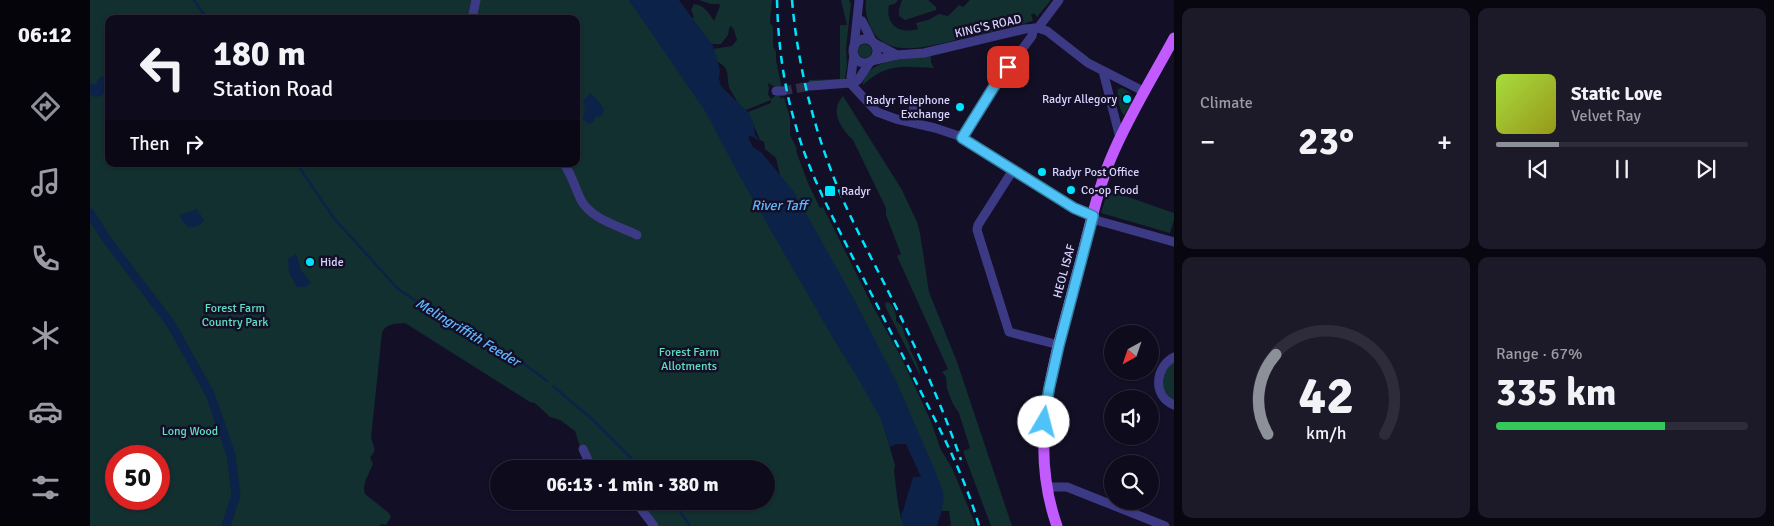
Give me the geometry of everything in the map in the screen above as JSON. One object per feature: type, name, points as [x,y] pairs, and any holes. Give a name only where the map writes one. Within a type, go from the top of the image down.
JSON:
[{"type":"main road","name":"HEOL ISAF","points":[[1057,526],[1051,510],[1043,451],[1044,422],[1059,345],[1108,167],[1120,138],[1174,38]]},
{"type":"street","points":[[473,15],[476,0]]},
{"type":"street","points":[[859,0],[851,77],[852,84],[877,112],[935,128],[962,138],[1074,208],[1093,217],[1174,242]]},
{"type":"street","points":[[962,138],[995,85],[1036,28],[1059,0]]},
{"type":"street","points":[[810,86],[852,84],[858,80],[877,53],[862,21],[858,19]]},
{"type":"street","name":"KING'S ROAD","points":[[871,61],[897,55],[924,53],[1036,28],[1046,31],[1088,63],[1145,92]]},
{"type":"street","points":[[871,61],[862,62],[854,53],[854,47],[859,41],[866,39],[897,55]]},
{"type":"street","points":[[1103,71],[1120,138]]},
{"type":"street","points":[[912,122],[913,109]]},
{"type":"street","points":[[566,167],[580,198],[587,208],[600,218],[637,235]]},
{"type":"street","points":[[1013,170],[978,225],[977,230],[1009,332],[1059,345]]},
{"type":"street","points":[[1174,357],[1163,366],[1158,387],[1161,396],[1174,405]]},
{"type":"street","points":[[583,449],[588,460]]},
{"type":"street","points":[[1047,487],[1066,488],[1165,526]]},
{"type":"street","points":[[642,510],[654,526]]},
{"type":"green space","name":"Forest Farm Country Park","points":[[90,0],[629,0],[705,107],[814,304],[876,401],[895,465],[894,471],[899,508],[905,526],[659,526],[647,510],[775,510],[775,460],[592,460],[580,447],[575,431],[560,420],[550,417],[535,403],[530,402],[405,323],[388,326],[382,333],[371,438],[374,452],[370,457],[373,464],[364,489],[365,494],[389,513],[391,517],[386,525],[381,524],[380,526],[90,526]]},
{"type":"green space","points":[[699,0],[772,0],[770,23],[773,27],[773,46],[776,52],[782,89],[768,83],[768,94],[771,99],[779,93],[781,99],[784,97],[790,118],[790,135],[797,149],[796,151],[808,183],[820,208],[823,207],[871,303],[900,355],[930,419],[941,450],[952,468],[976,526],[948,526],[951,525],[949,511],[942,511],[935,487],[781,180],[776,158],[765,149],[764,142],[760,140],[748,112],[771,103],[771,100],[746,110],[738,106],[729,87],[727,71],[723,65],[714,60],[713,49],[732,46],[737,40],[734,30],[731,26],[729,28],[728,35],[721,44],[704,46],[690,19],[694,17],[691,10],[694,4],[701,6],[714,21],[720,6],[719,4],[711,4]]},
{"type":"green space","points":[[841,0],[849,0],[851,4],[845,79],[809,84],[809,80],[840,79],[840,25],[847,25]]},
{"type":"green space","points":[[866,0],[898,0],[895,4],[889,5],[889,18],[895,27],[911,30],[918,29],[916,23],[928,20],[939,14],[948,16],[959,5],[963,7],[970,0],[1051,0],[1037,17],[1034,13],[1031,15],[1032,21],[926,47],[899,48],[877,37],[870,26],[866,10]]},
{"type":"green space","points":[[902,0],[928,0],[936,7],[936,10],[905,20],[899,16]]},
{"type":"green space","points":[[862,44],[868,44],[872,51],[868,58],[862,58],[858,54],[858,48]]},
{"type":"green space","points":[[931,56],[934,68],[905,67],[888,69],[880,72],[863,85],[866,76],[880,64],[902,59]]},
{"type":"green space","points":[[1122,88],[1131,94],[1133,100],[1124,115],[1120,107],[1118,95],[1118,89]]},
{"type":"green space","points":[[843,96],[902,190],[917,222],[929,292],[957,362],[1012,526],[991,526],[963,451],[970,448],[959,413],[947,389],[946,377],[942,372],[948,369],[897,256],[901,254],[886,215],[886,208],[853,140],[844,131],[838,120],[837,108]]},
{"type":"green space","points":[[1108,190],[1174,213],[1170,233],[1101,213]]},
{"type":"green space","points":[[888,302],[895,310],[896,321],[902,326],[921,377],[886,308],[885,303]]},
{"type":"green space","points":[[1174,361],[1174,402],[1170,400],[1162,388],[1165,370]]},
{"type":"water","name":"River Taff","points":[[629,0],[679,0],[713,46],[720,70],[719,79],[721,86],[748,112],[754,124],[755,135],[760,141],[751,136],[748,137],[753,147],[762,153],[794,192],[855,301],[897,383],[942,490],[943,505],[937,526],[903,526],[901,514],[913,477],[921,477],[906,444],[896,444],[890,447],[881,419],[739,175],[705,111]]},
{"type":"water","points":[[103,76],[105,78],[105,93],[95,97],[90,94],[90,84],[96,84],[100,77]]},
{"type":"water","points":[[590,93],[604,109],[602,116],[595,117],[594,121],[589,124],[583,120],[585,108],[583,102]]},
{"type":"water","points":[[197,209],[204,220],[197,226],[187,226],[180,215]]},
{"type":"water","points":[[296,254],[301,270],[311,283],[305,287],[297,287],[289,273],[288,259]]},
{"type":"waterway","name":"Melingriffith Feeder","points":[[194,0],[204,15]]},
{"type":"waterway","name":"Melingriffith Feeder","points":[[299,167],[333,217],[398,289],[460,330],[519,360],[547,381]]},
{"type":"waterway","points":[[90,213],[105,237],[171,324],[210,394],[231,455],[236,495],[226,526]]},
{"type":"waterway","name":"Melingriffith Feeder","points":[[553,386],[593,420],[633,460]]},
{"type":"waterway","name":"Melingriffith Feeder","points":[[679,510],[690,526]]},
{"type":"tunnel","points":[[783,91],[810,86]]},
{"type":"railway","points":[[777,0],[784,78],[806,156],[834,220],[961,475],[979,526]]},
{"type":"railway","points":[[792,0],[797,44],[811,110],[832,173],[854,223],[921,361],[961,460]]},
{"type":"place","name":"Radyr Allegory","points":[[1127,99]]},
{"type":"place","name":"Radyr Telephone Exchange","points":[[960,107]]},
{"type":"place","name":"Radyr Post Office","points":[[1042,172]]},
{"type":"place","name":"Co-op Food","points":[[1071,190]]},
{"type":"place","name":"Radyr","points":[[830,191]]},
{"type":"place","name":"Hide","points":[[310,262]]},
{"type":"route","points":[[1008,67],[962,138],[1074,208],[1093,216],[1059,345],[1044,422]]},
{"type":"park label","name":"Forest Farm Allotments","points":[[689,359]]},
{"type":"park label","name":"Long Wood","points":[[190,431]]}]
